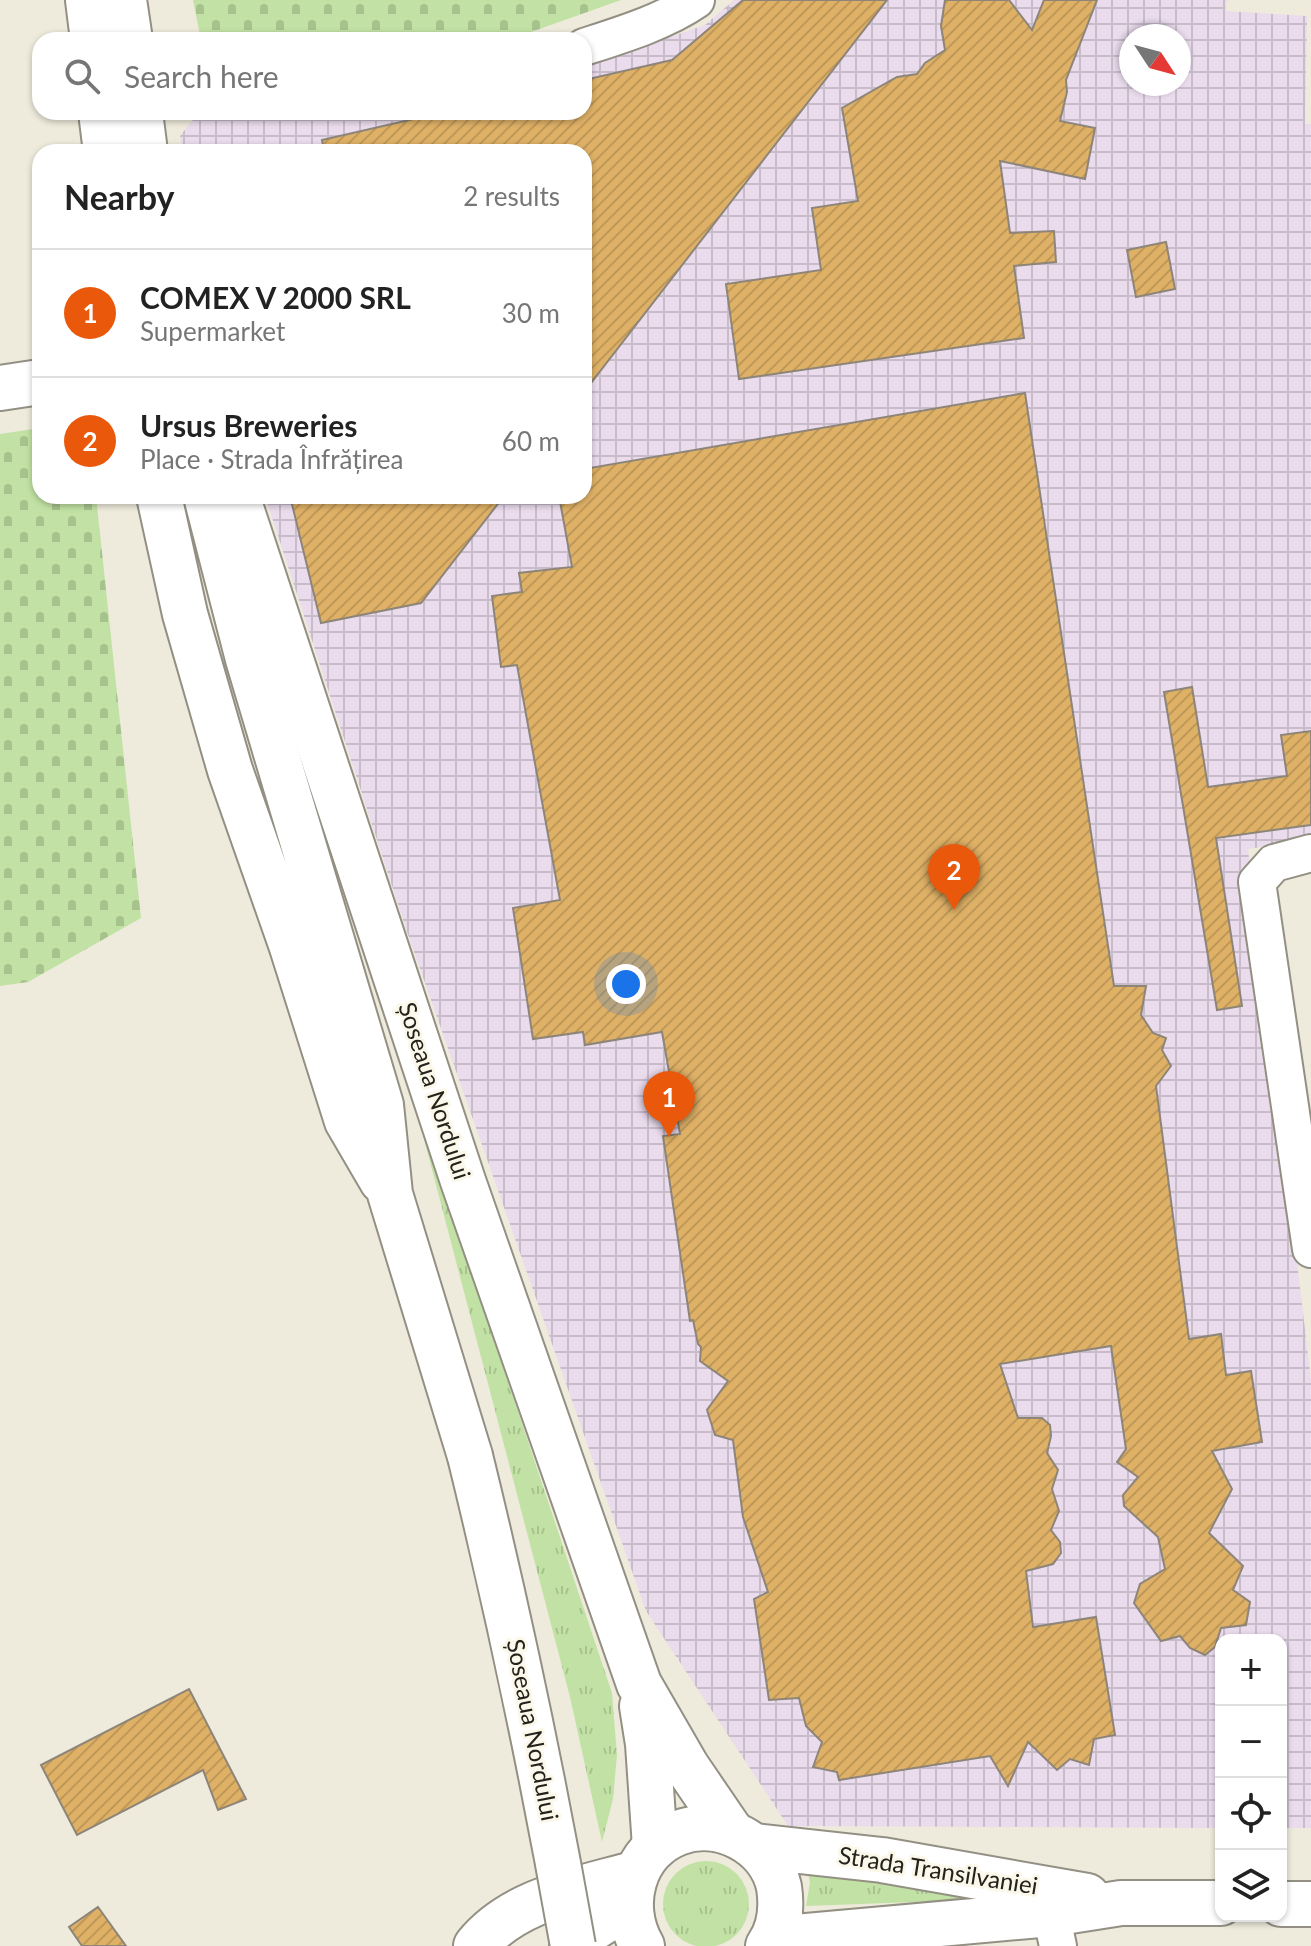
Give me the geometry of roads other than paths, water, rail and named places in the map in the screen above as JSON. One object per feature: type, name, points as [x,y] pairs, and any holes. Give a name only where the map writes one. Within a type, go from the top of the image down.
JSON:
[{"type":"main road","points":[[88,0],[92,32]]},
{"type":"main road","points":[[124,0],[129,32]]},
{"type":"main road","points":[[102,120],[105,144]]},
{"type":"main road","points":[[141,120],[144,144]]},
{"type":"main road","points":[[0,388],[32,383]]},
{"type":"main road","name":"Șoseaua Nordului","points":[[161,504],[185,614],[230,770],[292,947],[347,1121],[390,1194]]},
{"type":"main road","name":"Șoseaua Nordului","points":[[208,504],[248,659],[381,1105],[390,1194],[470,1456],[524,1685],[572,1946]]},
{"type":"main road","name":"Șoseaua Nordului","points":[[240,504],[438,1102],[639,1684],[648,1744],[636,1909],[586,1933],[572,1946]]},
{"type":"main road","name":"Șoseaua Nordului","points":[[639,1684],[687,1767],[743,1839],[768,1861],[777,1879],[781,1900],[779,1920],[770,1943]]},
{"type":"main road","name":"Strada Transilvaniei","points":[[636,1909],[678,1833],[705,1828],[743,1839],[882,1860],[1121,1903],[1215,1903]]},
{"type":"main road","points":[[476,1946],[504,1920],[542,1900],[636,1909]]},
{"type":"main road","name":"Strada Transilvaniei","points":[[770,1943],[1054,1930],[1121,1903]]},
{"type":"main road","points":[[1287,1904],[1311,1904]]},
{"type":"street","points":[[592,45],[685,8],[696,0]]},
{"type":"street","points":[[1311,853],[1274,863],[1257,882],[1311,1249]]},
{"type":"place","name":"Ursus Breweries","points":[[954,910]]},
{"type":"place","name":"COMEX V 2000 SRL","points":[[669,1137]]}]
